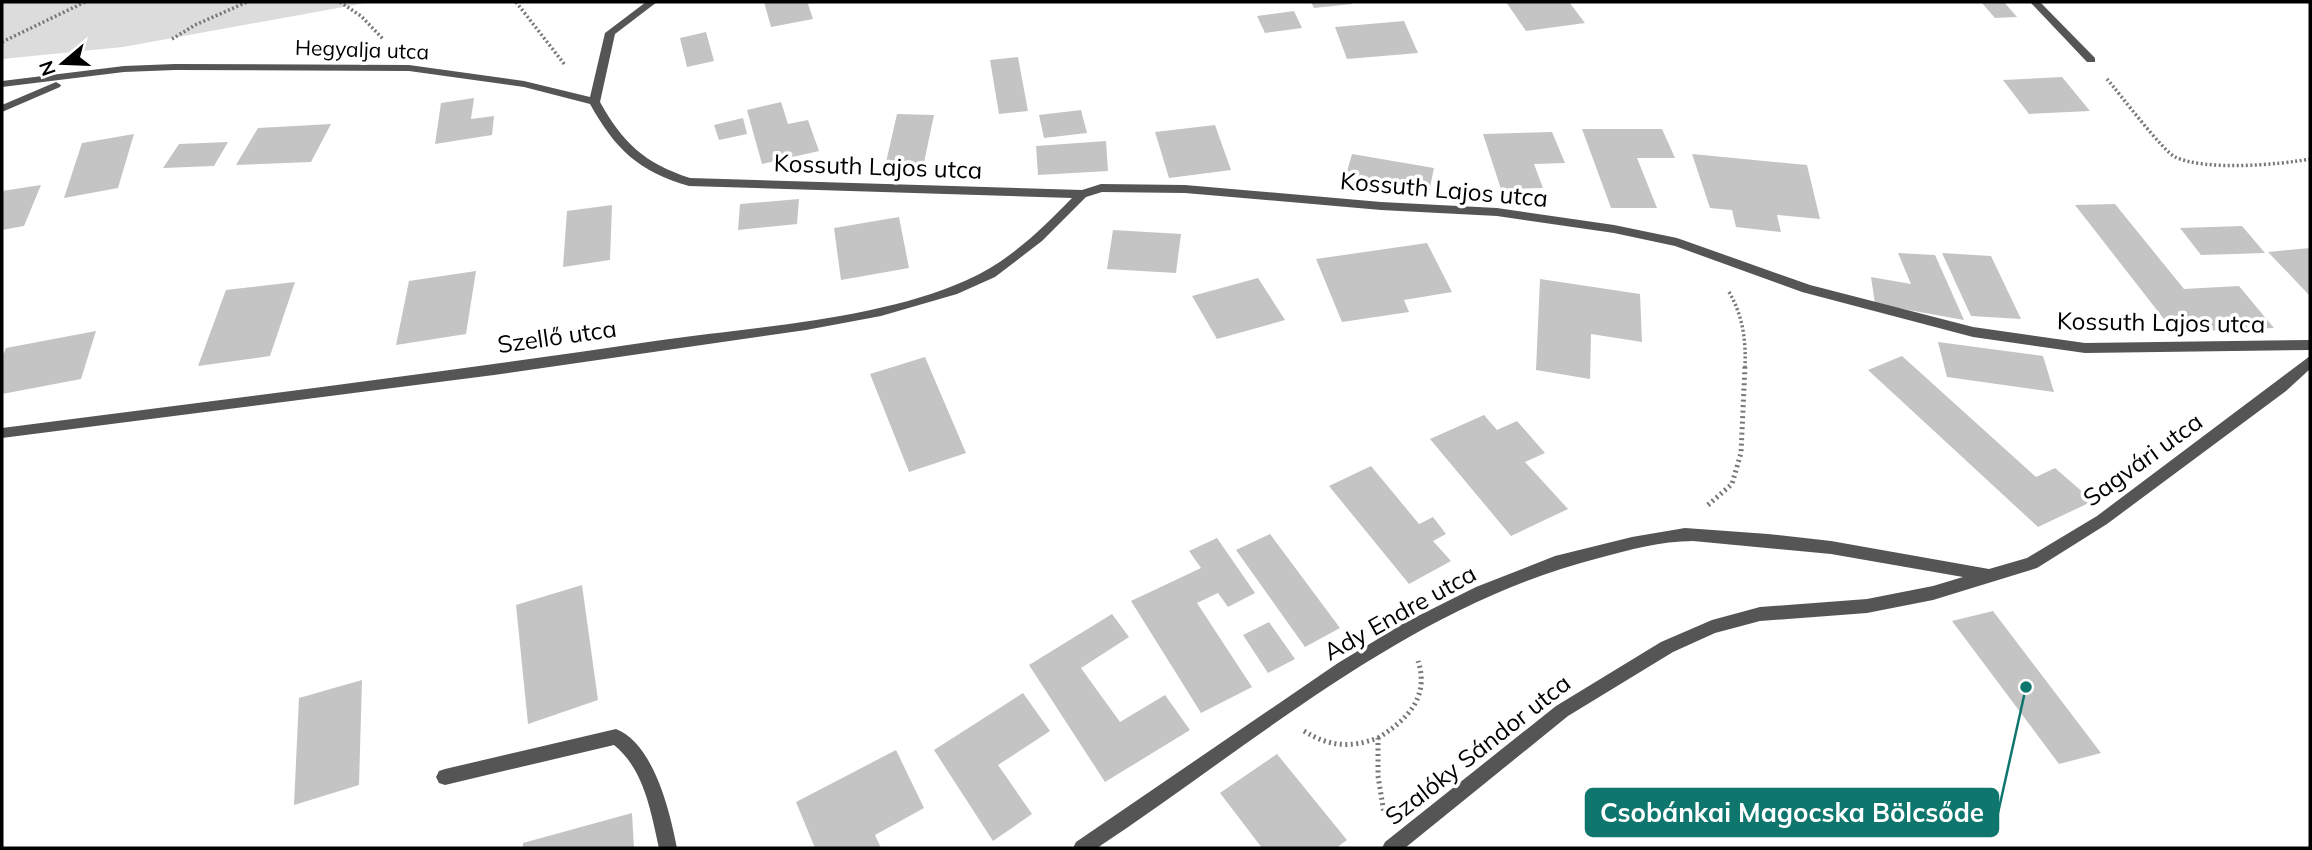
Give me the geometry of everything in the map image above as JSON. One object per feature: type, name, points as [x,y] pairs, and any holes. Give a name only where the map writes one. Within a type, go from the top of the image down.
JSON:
[{"type":"street","points":[[594,102],[610,33],[652,2]]},
{"type":"street","points":[[2035,2],[2091,60]]},
{"type":"street","name":"Hegyalja utca","points":[[2,84],[124,69],[409,68],[524,84],[594,102]]},
{"type":"street","points":[[2,109],[74,77]]},
{"type":"street","name":"Kossuth Lajos utca","points":[[594,102],[606,125],[641,164],[662,174],[690,182],[1082,194],[1101,188],[1185,189],[1381,206],[1497,212],[1614,229],[1677,242],[1807,289],[1973,332],[2085,348],[2310,345]]},
{"type":"street","name":"Szellő utca","points":[[2,433],[568,360],[867,313],[953,291],[1003,268],[1045,232],[1082,194]]},
{"type":"street","name":"Sagvári utca","points":[[1992,576],[2032,563],[2102,520],[2281,387],[2310,361]]},
{"type":"street","name":"Ady Endre utca","points":[[1082,848],[1145,808],[1281,709],[1400,634],[1457,602],[1529,570],[1591,551],[1679,535],[1786,541],[1992,576]]},
{"type":"street","name":"Szalóky Sándor utca","points":[[1395,845],[1562,711],[1667,646],[1712,627],[1760,614],[1867,606],[1933,593],[1992,576]]},
{"type":"street","points":[[446,777],[616,737],[628,744],[657,799],[668,848]]},
{"type":"path","points":[[2,42],[85,2]]},
{"type":"path","points":[[171,40],[195,25],[247,2]]},
{"type":"path","points":[[340,2],[361,16],[409,68]]},
{"type":"path","points":[[516,2],[594,102]]},
{"type":"path","points":[[2091,60],[2173,156],[2183,160],[2237,164],[2288,164],[2310,159]]},
{"type":"path","points":[[1679,535],[1732,484],[1741,453],[1746,342],[1738,307],[1729,291]]},
{"type":"path","points":[[1281,709],[1317,741],[1357,747],[1398,726],[1416,705],[1422,686],[1421,668],[1400,634]]},
{"type":"path","points":[[1378,738],[1378,788],[1395,845]]},
{"type":"shaded area","points":[[2,2],[371,2],[123,47],[2,59]]},
{"type":"building","points":[[764,2],[813,2],[808,4],[813,19],[771,27]]},
{"type":"building","points":[[1311,2],[1352,2],[1352,4],[1314,8]]},
{"type":"building","points":[[1506,2],[1569,2],[1585,23],[1526,31]]},
{"type":"building","points":[[1981,2],[2004,2],[2017,17],[1995,18]]},
{"type":"building","points":[[1294,11],[1302,28],[1265,33],[1257,16]]},
{"type":"building","points":[[1404,21],[1418,53],[1347,59],[1335,27]]},
{"type":"building","points":[[706,32],[714,61],[687,67],[680,38]]},
{"type":"building","points":[[1018,57],[1028,111],[999,114],[990,60]]},
{"type":"building","points":[[2062,77],[2090,111],[2029,114],[2003,80]]},
{"type":"building","points":[[474,98],[471,119],[494,116],[492,135],[435,144],[441,103]]},
{"type":"building","points":[[781,102],[788,124],[808,120],[819,151],[762,164],[747,110]]},
{"type":"building","points":[[1081,110],[1087,133],[1044,138],[1039,115]]},
{"type":"building","points":[[897,114],[934,115],[922,172],[884,171]]},
{"type":"building","points":[[743,118],[747,134],[719,140],[714,125]]},
{"type":"building","points":[[331,124],[311,162],[236,165],[258,128]]},
{"type":"building","points":[[1215,125],[1231,170],[1169,178],[1155,132]]},
{"type":"building","points":[[1582,129],[1662,129],[1675,158],[1637,158],[1657,208],[1611,208]]},
{"type":"building","points":[[1552,132],[1565,163],[1534,164],[1543,188],[1501,189],[1483,134]]},
{"type":"building","points":[[134,134],[118,188],[64,198],[82,143]]},
{"type":"building","points":[[1106,141],[1108,171],[1038,175],[1036,146]]},
{"type":"building","points":[[228,142],[214,166],[163,168],[179,144]]},
{"type":"building","points":[[1352,154],[1434,168],[1429,192],[1345,178]]},
{"type":"building","points":[[1692,154],[1807,165],[1820,219],[1777,215],[1781,232],[1736,227],[1732,210],[1710,208]]},
{"type":"building","points":[[41,185],[24,226],[2,230],[2,191]]},
{"type":"building","points":[[799,199],[797,224],[738,230],[740,204]]},
{"type":"building","points":[[2115,204],[2184,289],[2239,286],[2274,328],[2174,332],[2075,205]]},
{"type":"building","points":[[612,205],[610,260],[563,267],[567,211]]},
{"type":"building","points":[[899,217],[909,268],[841,280],[834,228]]},
{"type":"building","points":[[2242,226],[2265,253],[2201,255],[2180,228]]},
{"type":"building","points":[[1113,230],[1181,234],[1176,273],[1107,269]]},
{"type":"building","points":[[1427,243],[1452,292],[1404,300],[1409,312],[1342,322],[1316,259]]},
{"type":"building","points":[[2310,248],[2310,296],[2268,252]]},
{"type":"building","points":[[1898,253],[1935,255],[1964,320],[1875,304],[1871,277],[1911,284]]},
{"type":"building","points":[[1942,253],[1991,256],[2021,319],[1971,316]]},
{"type":"building","points":[[476,271],[466,334],[396,345],[409,281]]},
{"type":"building","points":[[1258,278],[1285,320],[1217,339],[1192,296]]},
{"type":"building","points":[[1540,279],[1640,294],[1642,342],[1591,334],[1590,379],[1536,370]]},
{"type":"building","points":[[295,282],[270,356],[198,366],[226,290]]},
{"type":"building","points":[[96,331],[81,379],[2,394],[2,357],[6,348]]},
{"type":"building","points":[[1938,342],[2043,356],[2054,392],[1947,377]]},
{"type":"building","points":[[1902,356],[2036,477],[2055,468],[2093,501],[2038,527],[1868,370]]},
{"type":"building","points":[[925,357],[966,453],[909,472],[870,374]]},
{"type":"building","points":[[1484,415],[1497,430],[1517,421],[1545,453],[1525,462],[1568,509],[1511,536],[1430,439]]},
{"type":"building","points":[[1371,466],[1419,524],[1433,517],[1446,534],[1433,541],[1451,561],[1409,584],[1329,486]]},
{"type":"building","points":[[1270,534],[1340,628],[1305,647],[1236,550]]},
{"type":"building","points":[[1217,538],[1255,593],[1228,607],[1218,593],[1197,603],[1252,687],[1201,713],[1131,601],[1201,568],[1189,551]]},
{"type":"building","points":[[582,585],[598,700],[528,724],[516,605]]},
{"type":"building","points":[[1993,611],[2101,753],[2059,764],[1952,621]]},
{"type":"building","points":[[1112,614],[1129,637],[1081,668],[1120,722],[1165,695],[1190,730],[1105,782],[1029,665]]},
{"type":"building","points":[[1269,622],[1295,659],[1268,673],[1243,635]]},
{"type":"building","points":[[362,680],[359,785],[294,805],[299,698]]},
{"type":"building","points":[[1023,693],[1050,731],[998,765],[1032,814],[993,841],[934,750]]},
{"type":"building","points":[[896,750],[924,808],[875,835],[881,848],[815,848],[796,802]]},
{"type":"building","points":[[1277,754],[1347,840],[1336,848],[1262,848],[1220,793]]},
{"type":"building","points":[[632,813],[634,848],[523,848],[523,843]]},
{"type":"place","name":"Csobánkai Magocska Bölcsőde","points":[[2026,687]]}]
